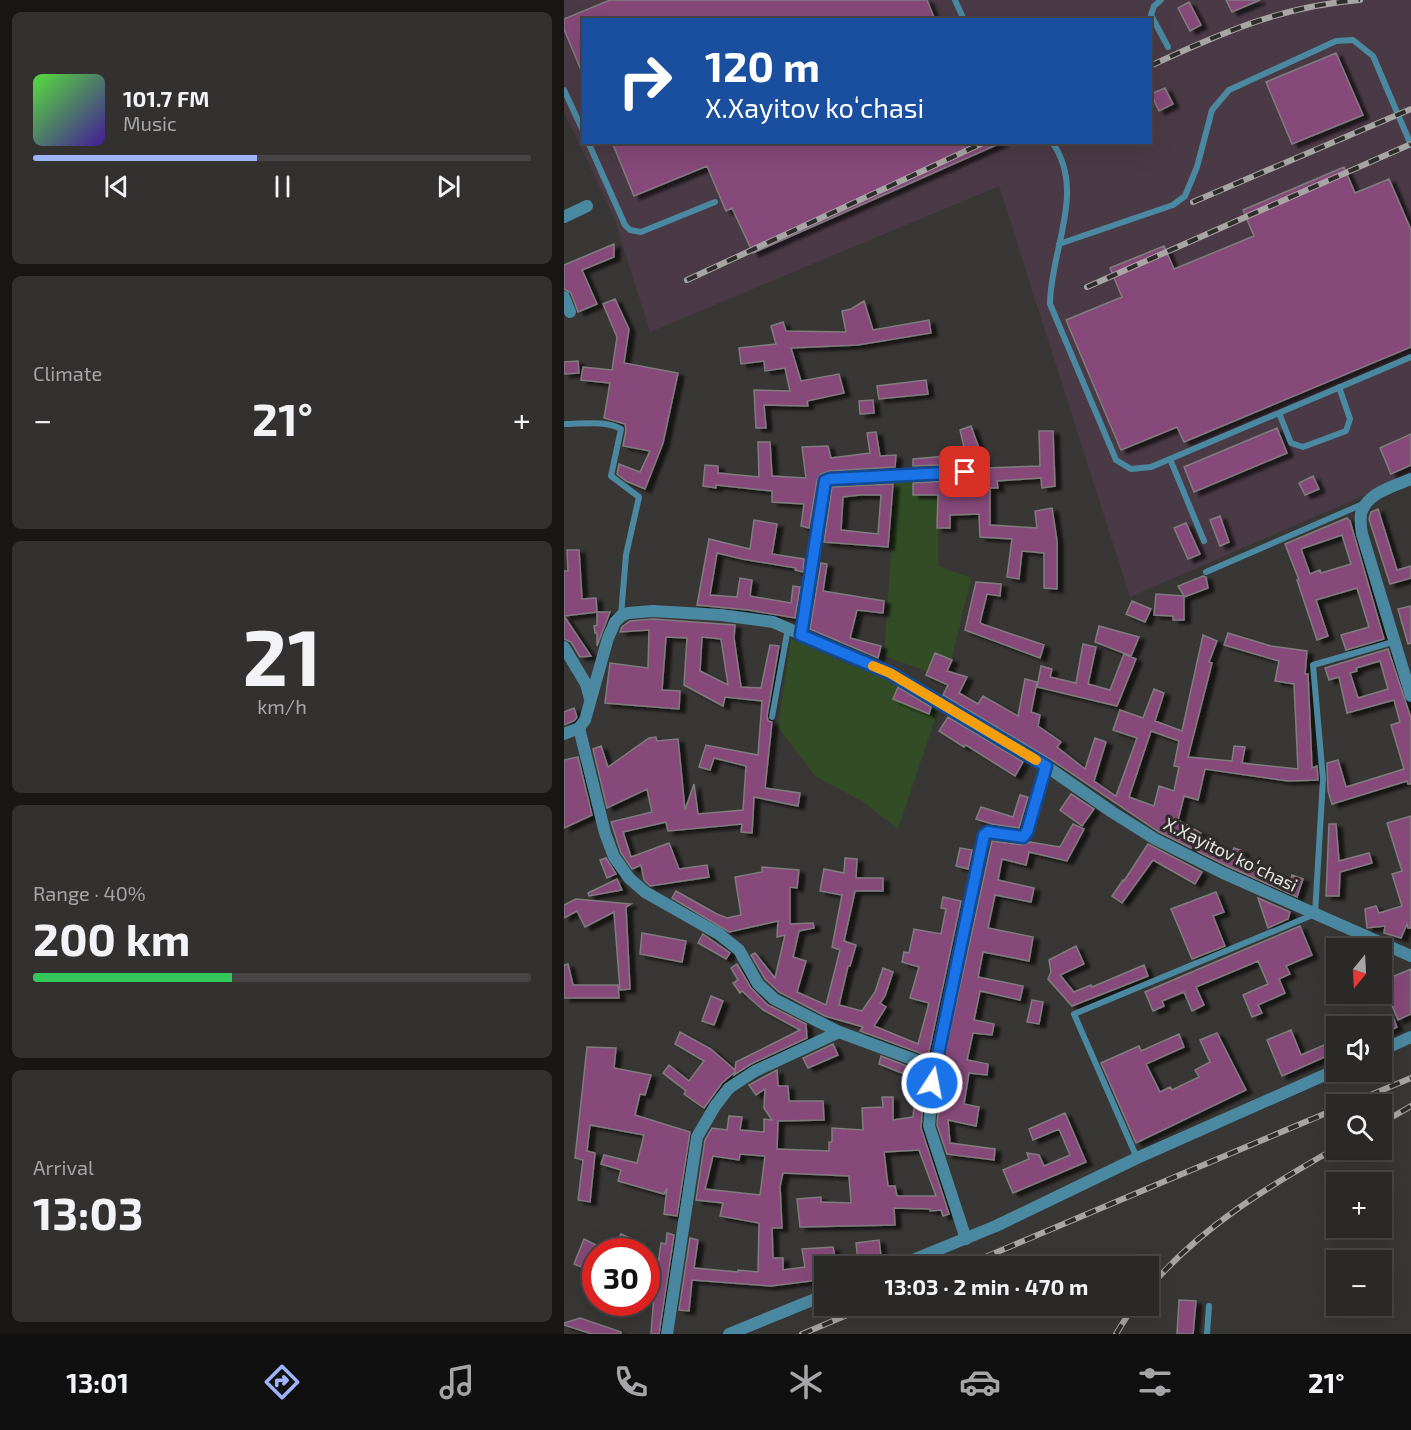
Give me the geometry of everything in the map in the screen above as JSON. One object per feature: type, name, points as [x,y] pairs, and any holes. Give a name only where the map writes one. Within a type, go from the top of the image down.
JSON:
[{"type":"street","points":[[564,217],[587,206]]},
{"type":"street","points":[[564,297],[570,312]]},
{"type":"street","points":[[801,635],[825,481],[965,472]]},
{"type":"street","points":[[1411,479],[1375,496],[1366,503],[1361,515],[1362,534],[1411,696]]},
{"type":"street","name":"X.Xayitov koʻchasi","points":[[621,616],[653,611],[722,615],[773,622],[788,628],[890,673],[1046,766],[1112,813],[1155,839],[1223,873],[1411,956]]},
{"type":"street","points":[[564,734],[579,728],[585,720],[608,638],[615,622],[621,616]]},
{"type":"street","points":[[564,647],[586,684],[590,700]]},
{"type":"street","points":[[579,728],[605,833],[614,857],[629,878],[645,892],[719,934],[739,950],[758,984],[774,999],[839,1032],[934,1067]]},
{"type":"street","points":[[966,1239],[929,1126],[934,1067],[984,835],[988,832],[996,832],[1023,837],[1027,832],[1046,766]]},
{"type":"street","points":[[667,1334],[697,1137],[715,1106],[729,1088],[755,1071],[839,1032]]},
{"type":"street","points":[[1392,1046],[1411,1037]]},
{"type":"street","points":[[923,1256],[996,1226],[1137,1158],[1326,1074]]},
{"type":"street","points":[[729,1334],[814,1299]]},
{"type":"lane","points":[[955,0],[963,18]]},
{"type":"lane","points":[[1161,0],[1154,6],[1151,15],[1168,47]]},
{"type":"lane","points":[[1059,244],[1173,205],[1185,196],[1197,167],[1212,110],[1229,90],[1336,41],[1353,40],[1373,56],[1411,145]]},
{"type":"lane","points":[[564,90],[582,129]]},
{"type":"lane","points":[[589,144],[625,225],[630,230],[640,232],[715,202]]},
{"type":"lane","points":[[1053,144],[1059,152],[1066,174],[1068,195],[1050,288],[1050,304],[1116,460],[1131,469],[1151,467],[1411,357]]},
{"type":"lane","points":[[1279,413],[1292,443],[1296,446],[1303,447],[1346,431],[1350,419],[1340,387]]},
{"type":"lane","points":[[566,424],[607,425],[621,429],[611,476],[639,497],[626,555],[621,616]]},
{"type":"lane","points":[[1170,459],[1204,541]]},
{"type":"lane","points":[[1206,572],[1366,503]]},
{"type":"lane","points":[[772,717],[788,628]]},
{"type":"lane","points":[[1137,1158],[1074,1014],[1316,914],[1323,779],[1313,665],[1394,642]]},
{"type":"lane","points":[[1207,1334],[1209,1305]]},
{"type":"shaded area","points":[[564,0],[1411,0],[1411,475],[1130,597],[999,186],[650,332],[614,217],[564,112]]},
{"type":"green space","points":[[939,477],[938,566],[971,578],[947,678],[884,656],[896,481]]},
{"type":"green space","points":[[791,639],[894,681],[938,710],[898,829],[862,801],[816,777],[778,727]]},
{"type":"building","points":[[610,0],[927,0],[934,18],[582,18],[582,73],[564,29],[564,19]]},
{"type":"building","points":[[1226,0],[1260,0],[1232,12]]},
{"type":"building","points":[[1189,2],[1201,25],[1190,31],[1178,8]]},
{"type":"building","points":[[1336,53],[1363,115],[1292,144],[1266,82]]},
{"type":"building","points":[[1165,88],[1173,104],[1159,111],[1152,94]]},
{"type":"building","points":[[613,144],[998,144],[753,253],[732,208],[726,211],[707,166],[634,196]]},
{"type":"building","points":[[1344,167],[1355,193],[1389,179],[1411,230],[1411,347],[1184,442],[1177,427],[1121,450],[1066,320],[1122,297],[1110,268],[1164,246],[1174,269],[1254,236],[1243,210]]},
{"type":"building","points":[[614,244],[614,257],[582,270],[597,304],[578,312],[571,293],[564,289],[564,265]]},
{"type":"building","points":[[615,299],[629,329],[624,363],[678,373],[663,443],[645,489],[626,481],[617,474],[619,464],[640,472],[650,451],[623,446],[625,424],[604,418],[610,383],[581,380],[583,367],[612,370],[617,337],[603,304]]},
{"type":"building","points":[[864,301],[873,330],[929,320],[931,333],[858,345],[791,348],[801,381],[839,374],[844,393],[807,401],[808,406],[764,405],[766,428],[756,428],[754,390],[790,391],[785,368],[765,371],[764,361],[741,364],[739,348],[776,344],[771,326],[783,322],[786,331],[846,332],[842,311],[851,309]]},
{"type":"building","points":[[578,361],[579,373],[564,374],[564,362]]},
{"type":"building","points":[[926,380],[928,394],[879,399],[877,386]]},
{"type":"building","points":[[873,400],[874,413],[860,414],[859,401]]},
{"type":"building","points":[[971,426],[986,468],[1040,466],[1039,431],[1053,431],[1055,486],[1042,488],[1041,478],[997,481],[998,488],[990,488],[990,525],[1037,528],[1035,511],[1052,508],[1057,541],[1057,589],[1044,588],[1044,553],[1022,551],[1019,579],[1007,577],[1012,539],[980,537],[979,514],[950,515],[950,528],[937,528],[938,495],[913,495],[913,483],[965,480],[972,476],[972,468],[965,464],[913,466],[913,459],[958,455],[958,447],[964,447],[960,430]]},
{"type":"building","points":[[1277,428],[1287,453],[1194,492],[1184,467]]},
{"type":"building","points":[[876,432],[880,456],[896,455],[895,467],[830,471],[821,474],[817,480],[809,528],[801,526],[804,504],[772,502],[772,491],[716,485],[716,488],[703,486],[705,465],[718,466],[718,473],[759,477],[758,442],[770,442],[772,476],[806,478],[802,447],[828,446],[831,458],[870,453],[867,433]]},
{"type":"building","points":[[1411,434],[1411,465],[1391,474],[1380,448]]},
{"type":"building","points":[[1313,476],[1319,489],[1305,495],[1299,483]]},
{"type":"building","points":[[893,484],[888,547],[824,542],[832,487]],"holes":[[[881,495],[878,534],[841,530],[843,497]]]},
{"type":"building","points":[[1378,509],[1397,570],[1411,566],[1411,578],[1390,584],[1369,519],[1371,512]]},
{"type":"building","points":[[1220,516],[1229,542],[1220,546],[1210,520]]},
{"type":"building","points":[[1347,518],[1350,521],[1384,639],[1346,650],[1341,635],[1369,627],[1357,588],[1316,600],[1328,636],[1317,640],[1297,580],[1299,580],[1285,544]],"holes":[[[1342,535],[1351,564],[1310,574],[1301,549]]]},
{"type":"building","points":[[754,520],[777,524],[772,554],[804,559],[803,572],[795,570],[796,568],[717,553],[710,595],[737,597],[740,578],[752,580],[750,596],[791,603],[793,586],[800,587],[795,618],[697,605],[709,539],[750,549]]},
{"type":"building","points":[[1186,523],[1200,554],[1188,559],[1174,528]]},
{"type":"building","points":[[567,550],[579,550],[582,599],[596,598],[597,612],[564,616],[564,571],[568,571]]},
{"type":"building","points":[[821,563],[827,564],[823,591],[884,601],[883,613],[857,610],[850,638],[881,646],[878,658],[810,629]]},
{"type":"building","points":[[1203,576],[1206,577],[1208,588],[1184,597],[1184,620],[1173,620],[1173,616],[1154,615],[1156,594],[1184,596],[1178,586]]},
{"type":"building","points":[[976,582],[1001,584],[1000,596],[987,594],[980,622],[1044,645],[1040,658],[965,630]]},
{"type":"building","points":[[1132,601],[1151,609],[1145,622],[1126,614]]},
{"type":"building","points":[[1411,606],[1411,643],[1408,644],[1398,609]]},
{"type":"building","points":[[597,612],[610,612],[597,646],[597,633],[595,633],[594,626],[597,625]]},
{"type":"building","points":[[564,616],[591,656],[580,657],[571,642],[564,639]]},
{"type":"building","points":[[653,619],[735,625],[734,638],[741,687],[761,688],[770,645],[779,646],[767,716],[768,721],[772,722],[765,788],[800,793],[798,806],[754,797],[752,833],[741,832],[742,824],[668,831],[666,822],[623,832],[631,857],[669,843],[679,869],[707,865],[709,877],[650,886],[644,880],[641,865],[632,869],[621,853],[611,822],[652,812],[647,789],[607,808],[593,749],[601,746],[608,767],[649,738],[656,737],[657,741],[678,739],[685,810],[694,784],[698,814],[743,810],[746,766],[714,758],[710,770],[699,767],[706,745],[758,755],[762,701],[725,697],[723,706],[684,685],[687,638],[666,637],[662,690],[680,691],[679,709],[605,703],[610,663],[648,668],[649,630],[620,632],[622,627],[630,621]],"holes":[[[702,637],[721,639],[728,685],[700,671]]]},
{"type":"building","points":[[1099,626],[1139,637],[1131,656],[1095,642]]},
{"type":"building","points":[[1228,633],[1271,646],[1307,651],[1305,674],[1308,674],[1312,768],[1317,766],[1318,780],[1288,781],[1205,769],[1198,800],[1184,796],[1178,820],[1201,833],[1198,840],[1230,857],[1234,848],[1243,851],[1242,861],[1290,882],[1292,875],[1303,879],[1297,897],[1159,832],[1050,759],[943,695],[948,685],[926,675],[935,653],[952,660],[947,671],[967,677],[959,693],[978,704],[983,696],[1018,716],[1025,679],[1037,682],[1031,712],[1040,715],[1038,726],[1061,742],[1057,747],[1085,769],[1095,738],[1106,742],[1094,781],[1116,796],[1137,738],[1113,730],[1120,710],[1143,718],[1154,689],[1164,693],[1155,721],[1182,731],[1203,635],[1217,641],[1209,662],[1212,663],[1188,757],[1232,761],[1234,746],[1245,747],[1242,763],[1298,769],[1294,684],[1275,681],[1279,661],[1224,645]],"holes":[[[1151,731],[1179,741],[1174,766],[1179,767],[1174,791],[1159,786],[1154,806],[1129,797]]]},
{"type":"building","points":[[1083,644],[1096,647],[1088,684],[1110,690],[1124,654],[1136,659],[1117,706],[1037,687],[1041,666],[1052,669],[1050,677],[1076,683]]},
{"type":"building","points":[[1388,649],[1411,718],[1411,784],[1407,781],[1332,804],[1328,791],[1327,763],[1338,760],[1346,787],[1404,769],[1391,725],[1400,722],[1394,700],[1347,713],[1339,677],[1329,680],[1325,668]],"holes":[[[1380,661],[1388,689],[1358,698],[1350,673],[1357,671],[1356,668]]]},
{"type":"building","points":[[898,687],[931,707],[929,714],[893,699]]},
{"type":"building","points":[[574,708],[577,717],[574,721],[564,725],[564,712]]},
{"type":"building","points":[[948,717],[1023,762],[1015,776],[939,731]]},
{"type":"building","points":[[578,757],[592,815],[564,828],[564,760]]},
{"type":"building","points":[[1071,794],[1094,809],[1082,826],[1060,810]]},
{"type":"building","points":[[1020,795],[1028,797],[1019,828],[976,819],[981,807],[1013,817]]},
{"type":"building","points":[[1411,816],[1411,928],[1408,928],[1407,924],[1401,938],[1384,933],[1385,926],[1367,928],[1365,909],[1376,906],[1379,913],[1402,906],[1392,874],[1402,871],[1387,823]]},
{"type":"building","points":[[1073,824],[1084,829],[1067,861],[1029,852],[1026,865],[1002,859],[998,880],[1034,888],[1031,902],[995,895],[988,928],[1033,937],[1029,961],[983,952],[978,977],[1023,986],[1020,1000],[980,991],[974,1020],[994,1024],[992,1035],[973,1033],[967,1060],[988,1064],[987,1075],[969,1073],[964,1104],[979,1107],[976,1126],[948,1120],[950,1143],[995,1149],[994,1160],[947,1154],[937,1125],[942,1068],[992,841],[1022,845],[1030,842],[1060,847]]},
{"type":"building","points":[[1329,824],[1336,824],[1339,861],[1369,853],[1372,863],[1340,872],[1339,896],[1326,896]]},
{"type":"building","points":[[1148,844],[1202,872],[1195,884],[1153,860],[1122,903],[1112,896]]},
{"type":"building","points":[[960,848],[972,850],[968,869],[956,866]]},
{"type":"building","points":[[606,858],[616,874],[607,878],[600,860]]},
{"type":"building","points":[[845,858],[857,859],[856,878],[883,878],[883,891],[855,891],[844,941],[856,945],[850,966],[848,966],[839,1005],[862,1011],[875,992],[883,968],[893,972],[885,996],[880,1003],[886,1007],[874,1026],[918,1044],[929,1003],[910,998],[919,967],[902,962],[904,952],[909,953],[914,929],[941,934],[946,909],[941,908],[943,897],[961,901],[928,1056],[860,1031],[863,1027],[825,1016],[779,992],[765,979],[751,955],[755,953],[775,978],[785,935],[777,937],[778,921],[729,932],[672,898],[676,891],[727,918],[741,915],[735,877],[762,872],[762,867],[799,870],[797,888],[790,887],[790,924],[813,923],[814,928],[799,931],[793,957],[806,961],[797,992],[826,1005],[840,950],[832,947],[842,895],[820,891],[824,869],[844,873]]},
{"type":"building","points":[[617,879],[622,890],[589,896],[588,893]]},
{"type":"building","points":[[1216,892],[1224,912],[1213,916],[1225,946],[1192,959],[1171,909]]},
{"type":"building","points":[[1258,898],[1290,912],[1288,919],[1268,928]]},
{"type":"building","points":[[576,899],[631,904],[626,907],[630,989],[620,990],[614,912],[585,927],[577,911],[564,918],[564,905]]},
{"type":"building","points":[[1300,926],[1312,955],[1286,966],[1290,974],[1279,979],[1285,993],[1258,1005],[1262,1013],[1252,1017],[1243,995],[1268,984],[1258,961],[1196,987],[1204,1005],[1192,1011],[1184,992],[1162,1001],[1164,1006],[1153,1011],[1145,992]]},
{"type":"building","points":[[642,933],[686,941],[682,962],[640,954]]},
{"type":"building","points":[[703,934],[730,953],[726,959],[698,943]]},
{"type":"building","points":[[1076,946],[1084,964],[1060,975],[1074,992],[1091,985],[1092,987],[1144,965],[1148,976],[1072,1006],[1048,979],[1051,972],[1049,960]]},
{"type":"building","points":[[568,964],[573,985],[618,985],[619,998],[564,998],[564,965]]},
{"type":"building","points":[[737,964],[751,988],[768,1005],[806,1024],[807,1038],[751,1064],[734,1075],[735,1072],[722,1083],[704,1108],[684,1094],[686,1091],[663,1073],[669,1065],[689,1081],[704,1061],[675,1044],[680,1032],[711,1049],[735,1070],[736,1062],[800,1030],[763,1010],[742,991],[740,993],[733,983],[738,980],[731,968]]},
{"type":"building","points":[[1411,969],[1411,1014],[1398,1020],[1391,1004],[1392,977]]},
{"type":"building","points":[[711,996],[723,1001],[714,1025],[702,1021]]},
{"type":"building","points":[[1032,1000],[1043,1002],[1039,1024],[1027,1022]]},
{"type":"building","points":[[1392,1015],[1397,1027],[1392,1029],[1392,1016],[1390,1016]]},
{"type":"building","points":[[1291,1030],[1301,1055],[1326,1044],[1326,1056],[1282,1076],[1267,1040]]},
{"type":"building","points":[[1217,1033],[1246,1090],[1136,1143],[1101,1063],[1139,1046],[1141,1051],[1179,1034],[1184,1047],[1146,1064],[1160,1092],[1170,1087],[1172,1090],[1199,1077],[1195,1070],[1210,1062],[1200,1040]]},
{"type":"building","points":[[833,1044],[838,1055],[808,1068],[803,1058]]},
{"type":"building","points":[[587,1047],[616,1048],[614,1068],[651,1075],[645,1095],[640,1094],[635,1115],[690,1132],[677,1216],[664,1214],[667,1188],[664,1194],[618,1181],[621,1170],[601,1164],[604,1155],[637,1163],[644,1135],[590,1125],[587,1151],[595,1153],[590,1202],[578,1200],[583,1160],[575,1158]]},
{"type":"building","points":[[881,1056],[925,1073],[921,1128],[949,1214],[943,1216],[941,1210],[894,1208],[895,1225],[800,1227],[797,1199],[821,1197],[821,1202],[851,1203],[849,1176],[783,1173],[780,1186],[782,1228],[772,1228],[773,1258],[783,1258],[783,1270],[805,1267],[802,1249],[833,1247],[835,1256],[814,1256],[814,1281],[771,1286],[692,1280],[689,1311],[679,1310],[690,1238],[698,1240],[694,1268],[758,1272],[759,1223],[720,1216],[723,1203],[696,1200],[705,1140],[712,1128],[727,1130],[729,1116],[742,1117],[740,1130],[764,1132],[764,1119],[772,1120],[764,1108],[765,1089],[756,1095],[749,1085],[777,1070],[778,1086],[788,1086],[789,1101],[823,1101],[824,1120],[778,1121],[777,1149],[829,1151],[829,1142],[832,1142],[832,1128],[863,1130],[862,1108],[883,1107],[882,1097],[893,1097],[893,1120],[913,1117],[917,1079],[879,1064]],"holes":[[[919,1150],[936,1196],[897,1196],[895,1186],[888,1186],[884,1152]],[[740,1154],[765,1156],[760,1195],[705,1189],[713,1156],[739,1160]]]},
{"type":"building","points":[[1065,1113],[1086,1162],[1013,1193],[1003,1170],[1029,1159],[1027,1153],[1039,1155],[1044,1166],[1070,1155],[1059,1129],[1033,1140],[1029,1129]]},
{"type":"building","points":[[667,1233],[674,1235],[659,1334],[651,1334],[652,1316],[660,1316],[660,1250],[661,1243],[666,1244]]},
{"type":"building","points":[[879,1240],[881,1256],[857,1256],[856,1243]]},
{"type":"building","points":[[582,1244],[582,1267],[574,1264]]},
{"type":"building","points":[[1179,1300],[1196,1301],[1193,1334],[1177,1334]]},
{"type":"building","points":[[580,1318],[621,1332],[621,1334],[592,1334],[564,1325],[564,1323]]},
{"type":"railway","points":[[1152,65],[1252,23],[1304,8],[1360,0]]},
{"type":"railway","points":[[1193,202],[1411,109]]},
{"type":"railway","points":[[687,280],[981,144]]},
{"type":"railway","points":[[1087,287],[1411,144]]},
{"type":"railway","points":[[1373,1094],[1411,1078]]},
{"type":"railway","points":[[1392,1117],[1411,1106]]},
{"type":"railway","points":[[988,1256],[1326,1113]]},
{"type":"railway","points":[[1159,1277],[1190,1246],[1236,1210],[1326,1154]]},
{"type":"railway","points":[[802,1334],[845,1316]]},
{"type":"railway","points":[[1116,1334],[1127,1316]]},
{"type":"slow traffic","points":[[873,666],[890,673],[1036,760]]},
{"type":"route","points":[[932,1083],[984,835],[988,832],[996,832],[1023,837],[1027,832],[1046,766],[890,673],[801,635],[825,481],[965,472]]}]
